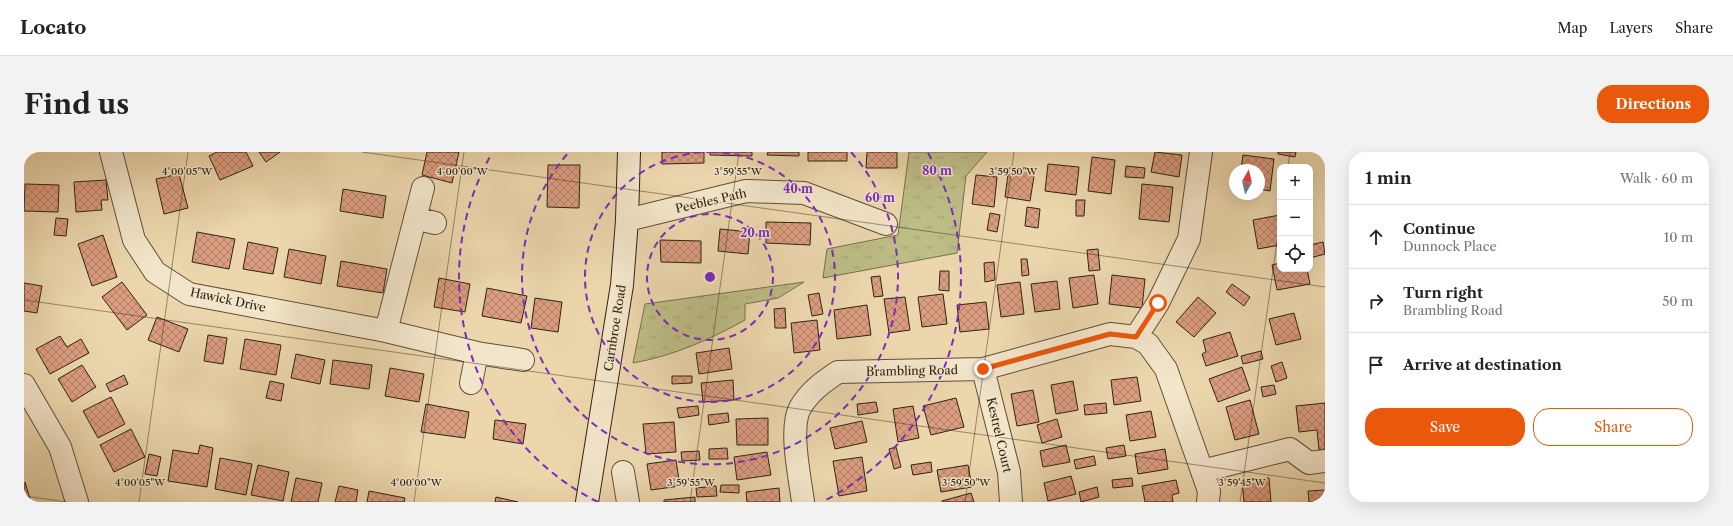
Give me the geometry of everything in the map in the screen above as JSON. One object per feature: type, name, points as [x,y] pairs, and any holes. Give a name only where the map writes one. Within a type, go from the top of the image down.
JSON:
[{"type":"street","name":"Hawick Drive","points":[[111,152],[134,240],[155,272],[189,294],[386,331],[477,353],[523,360]]},
{"type":"street","name":"Carnbroe Road","points":[[587,502],[622,285],[627,220],[629,152]]},
{"type":"street","points":[[1201,152],[1189,239],[1158,303],[1136,337],[1148,344],[1166,369],[1209,490],[1208,502]]},
{"type":"street","points":[[386,331],[425,221],[423,188]]},
{"type":"street","name":"Peebles Path","points":[[627,220],[746,191],[804,193],[886,224]]},
{"type":"street","name":"Brambling Road","points":[[803,502],[795,433],[796,421],[800,409],[810,394],[822,382],[838,372],[983,369],[1110,334],[1136,337]]},
{"type":"street","points":[[471,383],[477,353]]},
{"type":"street","name":"Kestrel Court","points":[[983,369],[1009,472],[1011,502]]},
{"type":"street","points":[[24,385],[60,447],[78,502]]},
{"type":"street","points":[[1202,471],[1290,449],[1309,463],[1325,461]]},
{"type":"street","points":[[623,472],[628,502]]},
{"type":"green space","points":[[909,152],[987,152],[966,176],[957,253],[823,278],[827,249],[898,235]]},
{"type":"green space","points":[[804,282],[778,298],[745,304],[745,320],[719,334],[663,356],[633,363],[645,304]]},
{"type":"building","points":[[217,152],[246,152],[253,166],[220,180],[209,156]]},
{"type":"building","points":[[259,152],[280,152],[266,162]]},
{"type":"building","points":[[427,152],[459,152],[452,183],[422,175]]},
{"type":"building","points":[[662,152],[704,152],[704,163],[662,164]]},
{"type":"building","points":[[710,152],[752,152],[752,156],[710,155]]},
{"type":"building","points":[[768,152],[799,152],[799,156],[767,155]]},
{"type":"building","points":[[808,152],[847,152],[847,161],[808,161]]},
{"type":"building","points":[[867,152],[897,152],[897,168],[866,168]]},
{"type":"building","points":[[1155,152],[1182,155],[1179,177],[1151,172]]},
{"type":"building","points":[[1278,152],[1296,152],[1295,157],[1278,154]]},
{"type":"building","points":[[1243,155],[1274,159],[1270,191],[1265,190],[1265,164],[1242,164]]},
{"type":"building","points":[[1092,157],[1115,160],[1111,194],[1088,191]]},
{"type":"building","points":[[1048,164],[1079,167],[1076,195],[1045,191]]},
{"type":"building","points":[[548,165],[580,165],[579,208],[547,207]]},
{"type":"building","points":[[1126,166],[1145,168],[1144,178],[1125,177]]},
{"type":"building","points":[[1009,167],[1035,170],[1030,201],[1005,197]]},
{"type":"building","points":[[179,174],[188,208],[164,214],[156,179]]},
{"type":"building","points":[[976,175],[997,177],[994,207],[972,204]]},
{"type":"building","points":[[106,180],[108,200],[101,200],[102,210],[76,212],[74,182]]},
{"type":"building","points":[[25,184],[59,185],[58,212],[24,211]]},
{"type":"building","points":[[1142,184],[1173,187],[1169,222],[1139,219]]},
{"type":"building","points":[[343,189],[386,196],[383,218],[340,211]]},
{"type":"building","points":[[1076,200],[1085,200],[1084,216],[1076,216]]},
{"type":"building","points":[[1027,207],[1040,209],[1038,228],[1025,226]]},
{"type":"building","points":[[990,213],[1000,215],[997,232],[987,230]]},
{"type":"building","points":[[1277,216],[1277,246],[1258,249],[1253,220]]},
{"type":"building","points":[[56,218],[68,219],[66,236],[54,235]]},
{"type":"building","points":[[766,222],[811,223],[810,245],[766,243]]},
{"type":"building","points":[[720,229],[750,232],[748,254],[718,251]]},
{"type":"building","points":[[197,232],[235,239],[229,269],[192,262]]},
{"type":"building","points":[[103,235],[117,277],[92,286],[78,244]]},
{"type":"building","points":[[660,240],[701,241],[701,263],[661,262]]},
{"type":"building","points":[[248,242],[278,248],[273,274],[243,269]]},
{"type":"building","points":[[1323,242],[1325,254],[1313,257],[1313,244]]},
{"type":"building","points":[[289,249],[326,256],[321,284],[284,277]]},
{"type":"building","points":[[1098,249],[1100,270],[1089,271],[1087,250]]},
{"type":"building","points":[[1021,259],[1027,259],[1029,275],[1022,276]]},
{"type":"building","points":[[341,261],[387,269],[383,293],[337,286]]},
{"type":"building","points":[[994,262],[995,280],[985,282],[984,263]]},
{"type":"building","points":[[1277,264],[1277,272],[1308,272],[1310,284],[1277,290],[1272,265]]},
{"type":"building","points":[[940,271],[949,271],[949,291],[939,290]]},
{"type":"building","points":[[1094,275],[1098,304],[1073,308],[1069,278]]},
{"type":"building","points":[[1112,275],[1145,279],[1142,308],[1109,304]]},
{"type":"building","points":[[880,276],[883,296],[874,297],[871,277]]},
{"type":"building","points":[[439,278],[470,284],[465,312],[434,307]]},
{"type":"building","points":[[1057,281],[1060,309],[1035,312],[1031,284]]},
{"type":"building","points":[[122,282],[147,315],[127,330],[102,297]]},
{"type":"building","points":[[1020,282],[1024,314],[1001,317],[997,285]]},
{"type":"building","points":[[24,283],[42,286],[37,313],[24,311]]},
{"type":"building","points":[[1232,284],[1250,297],[1244,306],[1226,292]]},
{"type":"building","points":[[487,288],[527,296],[521,323],[482,316]]},
{"type":"building","points":[[819,293],[823,314],[812,316],[808,295]]},
{"type":"building","points":[[943,294],[947,324],[922,327],[918,297]]},
{"type":"building","points":[[905,297],[910,330],[889,333],[884,299]]},
{"type":"building","points":[[1198,297],[1216,313],[1194,337],[1176,322]]},
{"type":"building","points":[[535,298],[562,302],[558,332],[531,328]]},
{"type":"building","points":[[986,302],[989,329],[960,332],[957,305]]},
{"type":"building","points":[[867,305],[871,335],[837,339],[834,310]]},
{"type":"building","points":[[785,308],[786,328],[775,328],[774,309]]},
{"type":"building","points":[[1294,313],[1301,339],[1276,345],[1269,319]]},
{"type":"building","points":[[157,317],[188,329],[179,352],[148,340]]},
{"type":"building","points":[[817,320],[820,350],[794,353],[791,323]]},
{"type":"building","points":[[1230,332],[1238,356],[1206,366],[1202,354],[1206,352],[1203,340]]},
{"type":"building","points":[[208,335],[227,338],[223,364],[204,361]]},
{"type":"building","points":[[60,336],[67,347],[81,339],[89,353],[50,374],[36,349]]},
{"type":"building","points":[[245,339],[281,345],[276,375],[240,369]]},
{"type":"building","points":[[729,348],[732,369],[699,374],[696,353]]},
{"type":"building","points":[[1261,351],[1263,359],[1243,364],[1241,356]]},
{"type":"building","points":[[296,354],[325,360],[320,384],[291,378]]},
{"type":"building","points":[[333,360],[372,365],[369,389],[330,384]]},
{"type":"building","points":[[1282,362],[1287,378],[1276,382],[1271,366]]},
{"type":"building","points":[[82,365],[96,387],[72,402],[58,379]]},
{"type":"building","points":[[1242,367],[1250,390],[1218,402],[1209,379]]},
{"type":"building","points":[[390,368],[424,374],[419,402],[385,396]]},
{"type":"building","points":[[124,375],[128,384],[110,392],[106,384]]},
{"type":"building","points":[[672,376],[692,376],[692,383],[672,384]]},
{"type":"building","points":[[1137,377],[1141,401],[1114,405],[1111,380]]},
{"type":"building","points":[[733,380],[734,400],[703,402],[701,383]]},
{"type":"building","points":[[270,381],[284,384],[281,401],[266,398]]},
{"type":"building","points":[[1073,381],[1078,410],[1056,414],[1051,385]]},
{"type":"building","points":[[1274,385],[1276,394],[1263,397],[1261,387]]},
{"type":"building","points":[[1033,390],[1039,422],[1017,426],[1011,394]]},
{"type":"building","points":[[111,397],[125,424],[98,438],[83,411]]},
{"type":"building","points":[[956,398],[964,427],[931,435],[923,406]]},
{"type":"building","points":[[1250,400],[1259,434],[1235,440],[1226,407]]},
{"type":"building","points":[[876,402],[878,412],[858,415],[857,404]]},
{"type":"building","points":[[1106,403],[1107,413],[1085,415],[1084,405]]},
{"type":"building","points":[[1325,403],[1325,449],[1319,450],[1317,430],[1299,432],[1296,406]]},
{"type":"building","points":[[426,404],[469,412],[465,438],[421,432]]},
{"type":"building","points":[[698,406],[699,415],[679,418],[677,408]]},
{"type":"building","points":[[913,406],[919,438],[898,442],[893,409]]},
{"type":"building","points":[[1151,411],[1156,437],[1130,441],[1126,415]]},
{"type":"building","points":[[728,413],[729,422],[709,425],[708,415]]},
{"type":"building","points":[[768,418],[768,445],[737,445],[736,419]]},
{"type":"building","points":[[1057,419],[1062,437],[1042,443],[1037,425]]},
{"type":"building","points":[[495,420],[526,424],[523,444],[493,439]]},
{"type":"building","points":[[862,421],[867,442],[835,449],[830,428]]},
{"type":"building","points":[[674,422],[676,452],[646,454],[643,424]]},
{"type":"building","points":[[131,429],[145,457],[114,472],[100,445]]},
{"type":"building","points":[[200,445],[213,448],[207,487],[168,481],[173,450],[198,454]]},
{"type":"building","points":[[1066,445],[1070,462],[1043,467],[1040,451]]},
{"type":"building","points":[[1124,445],[1126,456],[1108,459],[1106,448]]},
{"type":"building","points":[[896,447],[901,467],[894,469],[889,449]]},
{"type":"building","points":[[727,448],[728,459],[709,459],[709,449]]},
{"type":"building","points":[[1165,449],[1168,469],[1138,474],[1135,454]]},
{"type":"building","points":[[699,451],[700,460],[682,461],[681,452]]},
{"type":"building","points":[[767,452],[771,475],[737,480],[734,457]]},
{"type":"building","points":[[149,454],[161,457],[157,476],[145,474]]},
{"type":"building","points":[[1094,456],[1096,465],[1076,469],[1074,460]]},
{"type":"building","points":[[862,457],[867,491],[839,496],[833,461]]},
{"type":"building","points":[[220,458],[252,464],[246,495],[215,489]]},
{"type":"building","points":[[676,460],[680,486],[651,490],[647,464]]},
{"type":"building","points":[[931,462],[932,472],[913,475],[911,465]]},
{"type":"building","points":[[258,465],[289,472],[283,501],[251,495]]},
{"type":"building","points":[[968,465],[972,487],[941,492],[937,470]]},
{"type":"building","points":[[1071,476],[1076,494],[1048,501],[1044,483]]},
{"type":"building","points":[[296,478],[322,483],[318,502],[291,502]]},
{"type":"building","points":[[1132,478],[1133,486],[1113,488],[1112,480]]},
{"type":"building","points":[[1269,478],[1271,502],[1244,502],[1242,480]]},
{"type":"building","points":[[1176,480],[1179,493],[1172,495],[1173,502],[1145,502],[1142,486]]},
{"type":"building","points":[[25,482],[31,502],[24,502]]},
{"type":"building","points":[[721,485],[739,485],[739,493],[720,492]]},
{"type":"building","points":[[339,486],[358,490],[356,502],[335,502]]},
{"type":"building","points":[[716,486],[717,496],[697,497],[696,488]]},
{"type":"building","points":[[1097,487],[1099,497],[1081,502],[1079,492]]},
{"type":"building","points":[[779,488],[780,502],[747,502],[746,492]]},
{"type":"building","points":[[1325,490],[1325,502],[1309,502],[1308,491]]},
{"type":"building","points":[[369,491],[405,498],[404,502],[367,502]]},
{"type":"building","points":[[971,493],[974,502],[942,502],[942,501]]},
{"type":"building","points":[[496,497],[518,502],[495,502]]},
{"type":"building","points":[[695,497],[695,502],[664,502],[664,500]]},
{"type":"route","points":[[983,369],[1110,334],[1136,337],[1158,303]]}]
